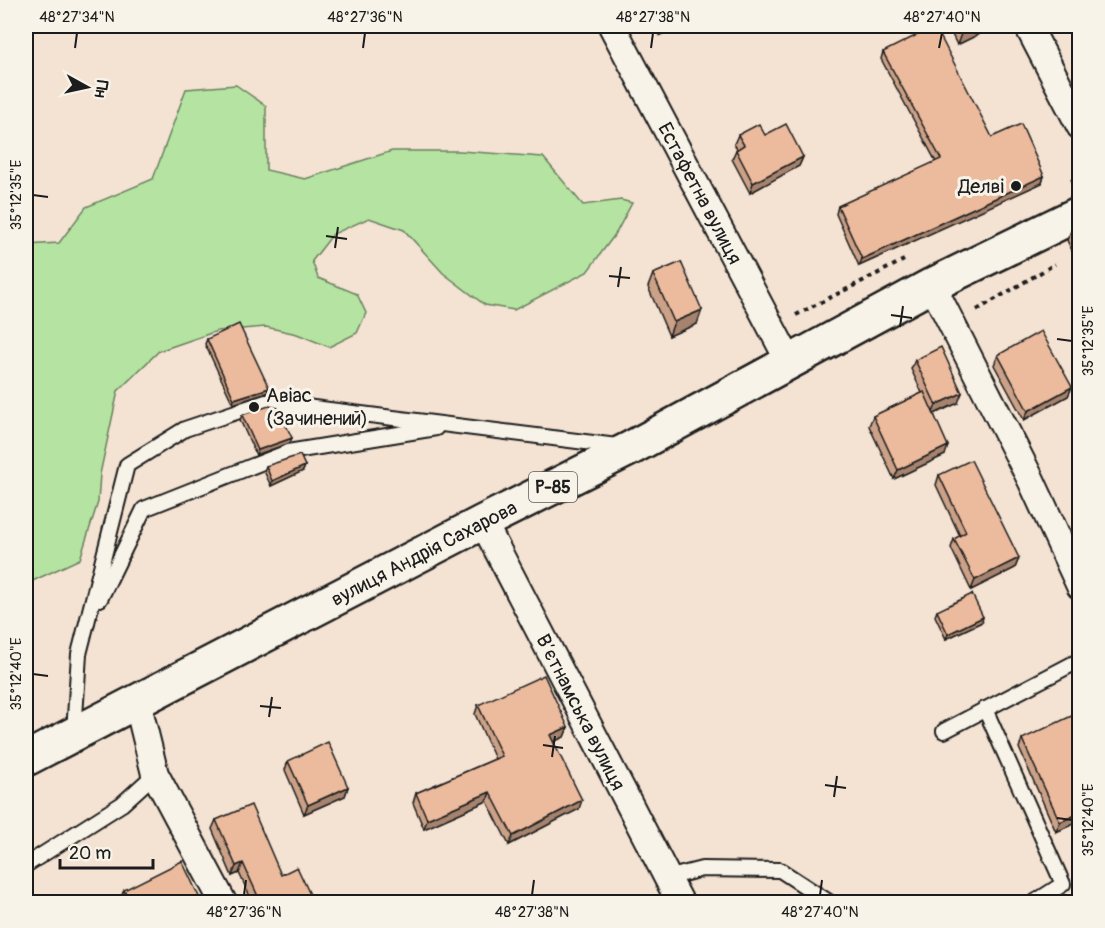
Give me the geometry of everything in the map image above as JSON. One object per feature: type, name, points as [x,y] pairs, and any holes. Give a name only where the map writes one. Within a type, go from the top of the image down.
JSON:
[{"type":"main road","name":"вулиця Андрія Сахарова","points":[[26,759],[483,522],[631,448],[932,285],[1080,213]]},
{"type":"street","name":"Естафетна вулиця","points":[[612,26],[789,362]]},
{"type":"street","points":[[1028,26],[1080,126]]},
{"type":"street","points":[[932,285],[1025,470],[1080,586]]},
{"type":"street","name":"Вʼєтнамська вулиця","points":[[483,522],[680,903]]},
{"type":"street","points":[[136,701],[155,774],[223,903]]},
{"type":"lane","points":[[74,734],[80,654],[127,465],[185,429],[266,402],[631,448]]},
{"type":"lane","points":[[80,654],[104,589],[144,509],[288,452],[451,425]]},
{"type":"lane","points":[[944,731],[1080,660]]},
{"type":"lane","points":[[985,709],[1064,884],[1035,903]]},
{"type":"lane","points":[[26,865],[122,804],[155,774]]},
{"type":"lane","points":[[667,878],[702,869],[780,870],[829,903]]},
{"type":"path","points":[[771,327],[906,260]]},
{"type":"path","points":[[952,325],[1059,261]]},
{"type":"green space","points":[[236,85],[266,106],[266,170],[305,179],[392,151],[460,151],[543,157],[583,205],[621,200],[632,203],[616,233],[587,272],[514,310],[485,305],[443,273],[404,230],[369,218],[333,234],[312,261],[318,278],[357,294],[366,313],[357,333],[329,347],[297,334],[266,327],[217,331],[159,351],[118,391],[100,474],[98,502],[80,559],[26,584],[26,245],[59,243],[86,207],[153,179],[186,89]]},
{"type":"building","points":[[935,26],[992,137],[1021,124],[1044,176],[862,259],[838,206],[941,159],[883,52]]},
{"type":"building","points":[[959,26],[975,26],[962,31]]},
{"type":"building","points":[[759,124],[765,135],[786,124],[803,157],[753,183],[736,150],[744,145],[738,135]]},
{"type":"building","points":[[1080,227],[1080,253],[1071,231]]},
{"type":"building","points":[[681,262],[702,310],[674,322],[653,274]]},
{"type":"building","points":[[239,324],[269,388],[234,399],[207,339]]},
{"type":"building","points":[[1041,331],[1072,387],[1028,411],[998,355]]},
{"type":"building","points":[[941,347],[962,393],[936,405],[915,360]]},
{"type":"building","points":[[924,392],[948,446],[898,470],[873,416]]},
{"type":"building","points":[[269,406],[278,408],[292,438],[258,450],[242,415]]},
{"type":"building","points":[[300,455],[305,466],[272,481],[266,466]]},
{"type":"building","points":[[971,460],[1019,558],[975,580],[954,539],[966,532],[939,475]]},
{"type":"building","points":[[972,594],[983,617],[948,634],[937,611]]},
{"type":"building","points":[[544,675],[568,727],[550,735],[582,800],[513,836],[490,792],[427,819],[416,793],[502,756],[478,705]]},
{"type":"building","points":[[1078,713],[1080,716],[1080,813],[1060,822],[1022,739]]},
{"type":"building","points":[[328,742],[348,787],[308,805],[288,761]]},
{"type":"building","points":[[251,805],[281,875],[297,867],[314,903],[261,903],[243,863],[236,866],[216,820]]},
{"type":"building","points":[[182,861],[202,903],[130,903],[124,890]]},
{"type":"place","name":"Делві","points":[[1016,186]]},
{"type":"place","name":"Авіас (Зачинений)","points":[[254,407]]}]
